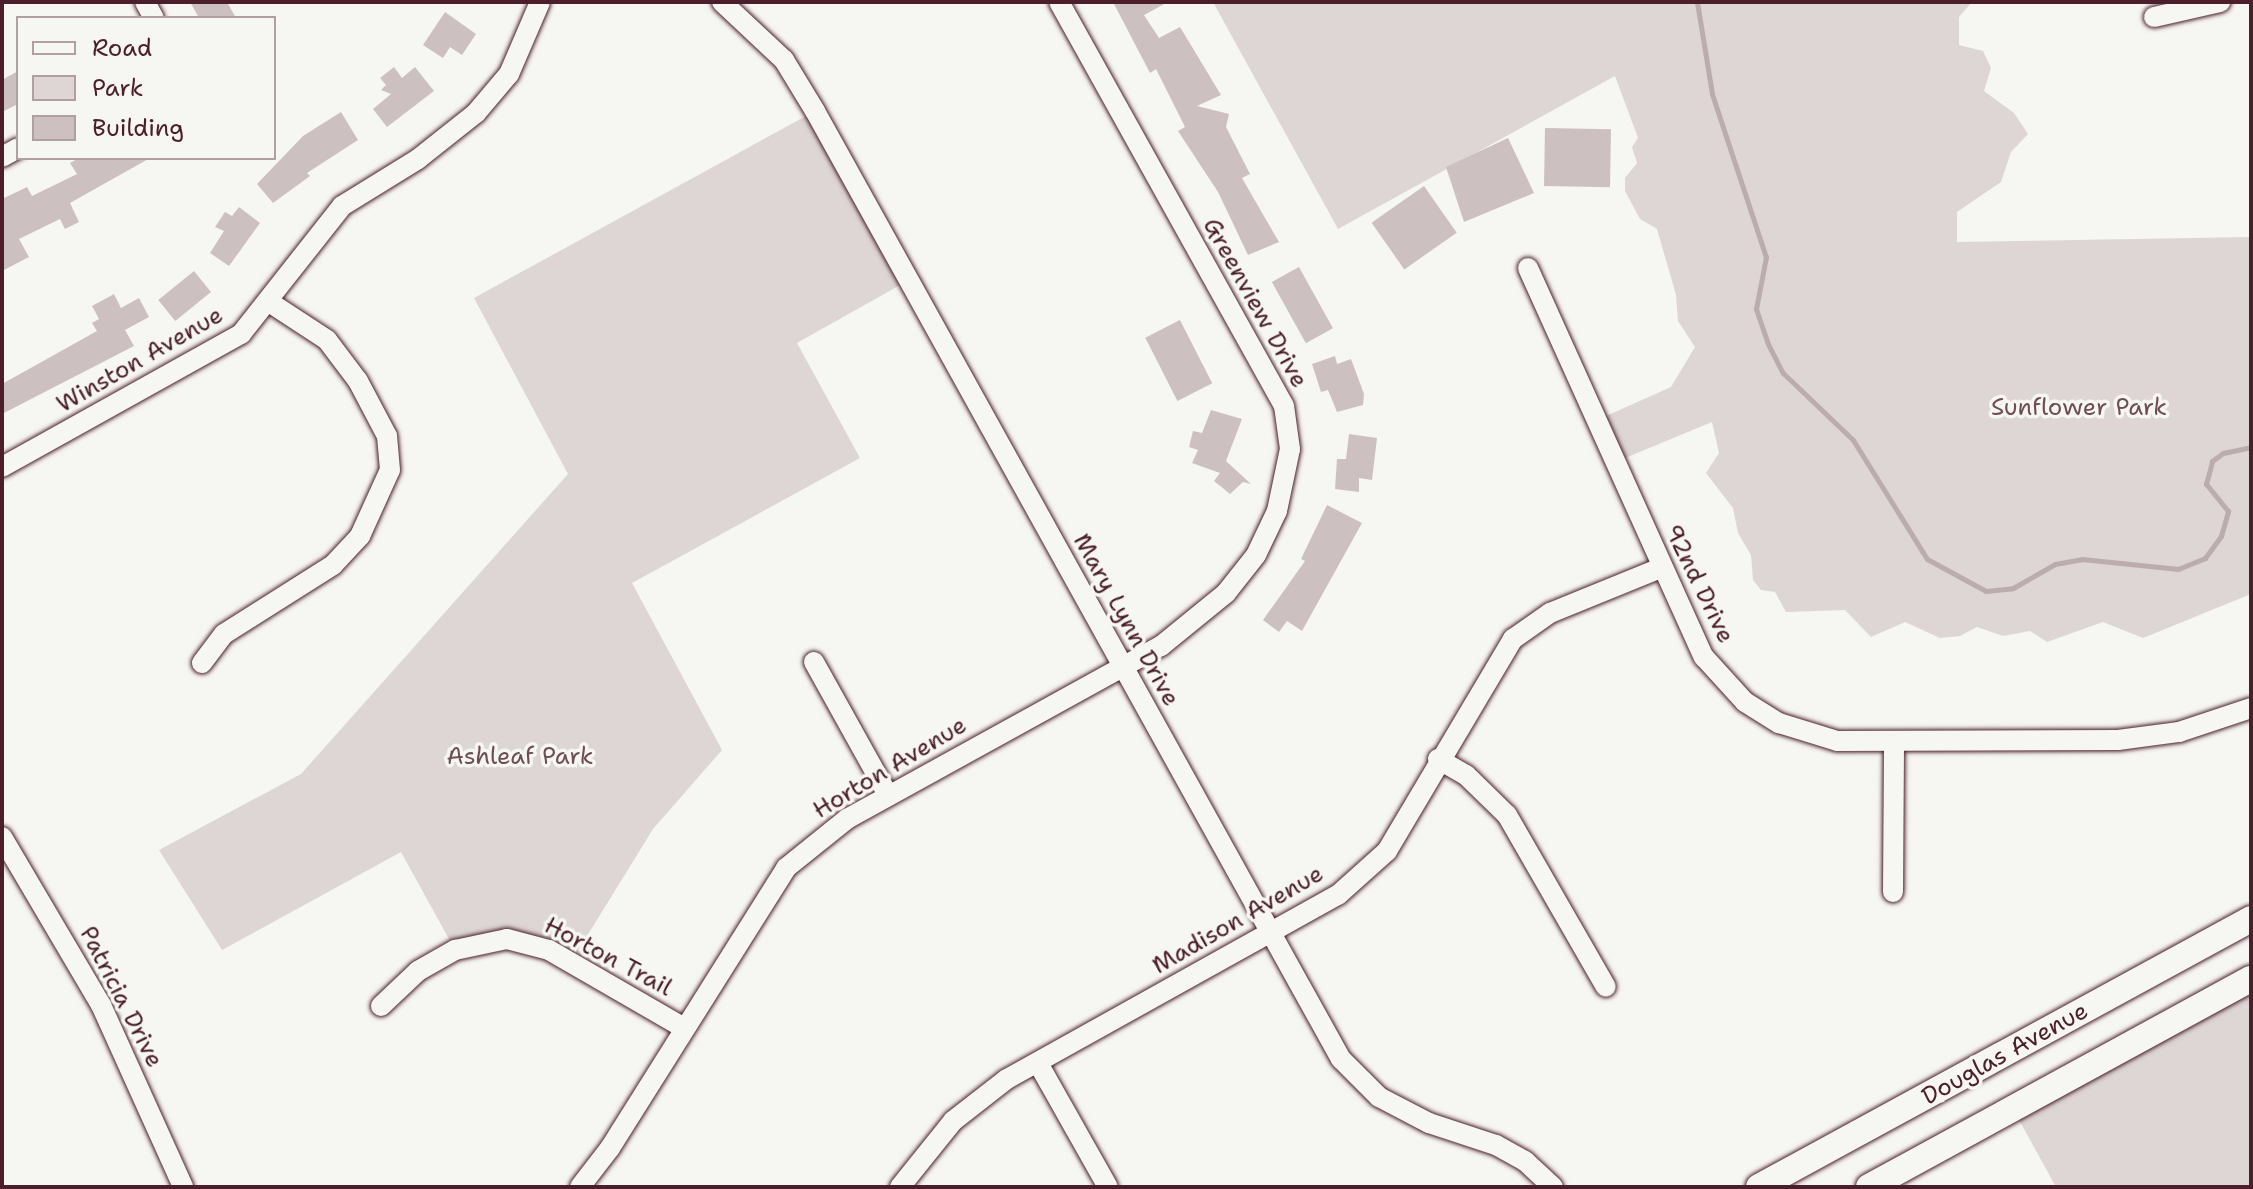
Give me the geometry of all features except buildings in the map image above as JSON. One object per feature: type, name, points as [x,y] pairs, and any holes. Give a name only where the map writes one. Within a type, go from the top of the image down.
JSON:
[{"type":"main road","name":"Douglas Avenue","points":[[1759,1187],[2251,919]]},
{"type":"main road","points":[[1869,1187],[2251,979]]},
{"type":"street","name":"Winston Avenue","points":[[2,467],[212,355],[241,334],[269,302],[310,241],[342,206],[418,159],[476,113],[509,74],[540,2]]},
{"type":"street","name":"Mary Lynn Drive","points":[[722,2],[784,60],[1341,1059],[1370,1089],[1429,1123],[1496,1145],[1525,1161],[1553,1187]]},
{"type":"street","name":"Greenview Drive","points":[[1059,2],[1284,406],[1289,427],[1284,487],[1256,555],[1226,593],[1188,625]]},
{"type":"street","points":[[2154,17],[2220,2]]},
{"type":"street","name":"92nd Drive","points":[[1528,268],[1661,568],[1704,657],[1745,702],[1779,723],[1817,738],[1894,742],[2118,740],[2179,732],[2251,708]]},
{"type":"street","points":[[202,663],[224,634],[333,565],[360,536],[390,470],[387,436],[358,381],[327,340],[269,302]]},
{"type":"street","name":"Madison Avenue","points":[[900,1187],[953,1121],[1038,1063],[1338,895],[1387,851],[1497,661],[1530,625],[1661,568]]},
{"type":"street","name":"Horton Avenue","points":[[580,1187],[610,1148],[786,868],[847,819],[1123,666],[1188,625]]},
{"type":"street","points":[[814,662],[888,795]]},
{"type":"street","points":[[1893,892],[1894,742]]},
{"type":"street","points":[[1438,759],[1476,784],[1507,815],[1606,987]]},
{"type":"street","name":"Patricia Drive","points":[[2,837],[101,1005],[183,1187]]},
{"type":"street","name":"Horton Trail","points":[[381,1006],[418,971],[455,950],[507,939],[549,950],[684,1028]]},
{"type":"street","points":[[1038,1063],[1108,1187]]},
{"type":"green space","name":"Sunflower Park","points":[[1213,2],[1972,2],[1959,17],[1959,45],[1983,51],[1991,68],[1984,91],[2014,113],[2028,134],[2011,152],[2001,182],[1957,212],[1957,242],[2251,237],[2251,594],[2143,638],[2103,622],[2047,642],[2030,631],[2003,636],[1977,627],[1960,636],[1940,638],[1905,622],[1871,637],[1845,610],[1786,612],[1775,592],[1761,590],[1753,580],[1751,555],[1738,533],[1733,508],[1706,473],[1719,453],[1712,422],[1613,463],[1595,421],[1671,387],[1695,347],[1678,321],[1676,295],[1657,229],[1640,219],[1625,191],[1625,178],[1637,163],[1632,147],[1638,138],[1615,76],[1338,229]]},
{"type":"green space","name":"Ashleaf Park","points":[[815,111],[909,280],[797,343],[860,458],[632,583],[722,750],[653,829],[571,962],[529,942],[455,950],[401,852],[222,950],[159,850],[301,774],[568,474],[474,298]]},
{"type":"green space","points":[[2251,991],[2251,1187],[2056,1187],[2018,1118]]},
{"type":"waterway","points":[[1697,2],[1712,94],[1766,257],[1756,309],[1768,344],[1783,373],[1853,440],[1927,559],[1986,591],[2013,588],[2055,564],[2082,559],[2178,569],[2205,558],[2221,536],[2228,511],[2206,484],[2212,461],[2223,453],[2251,447]]}]
